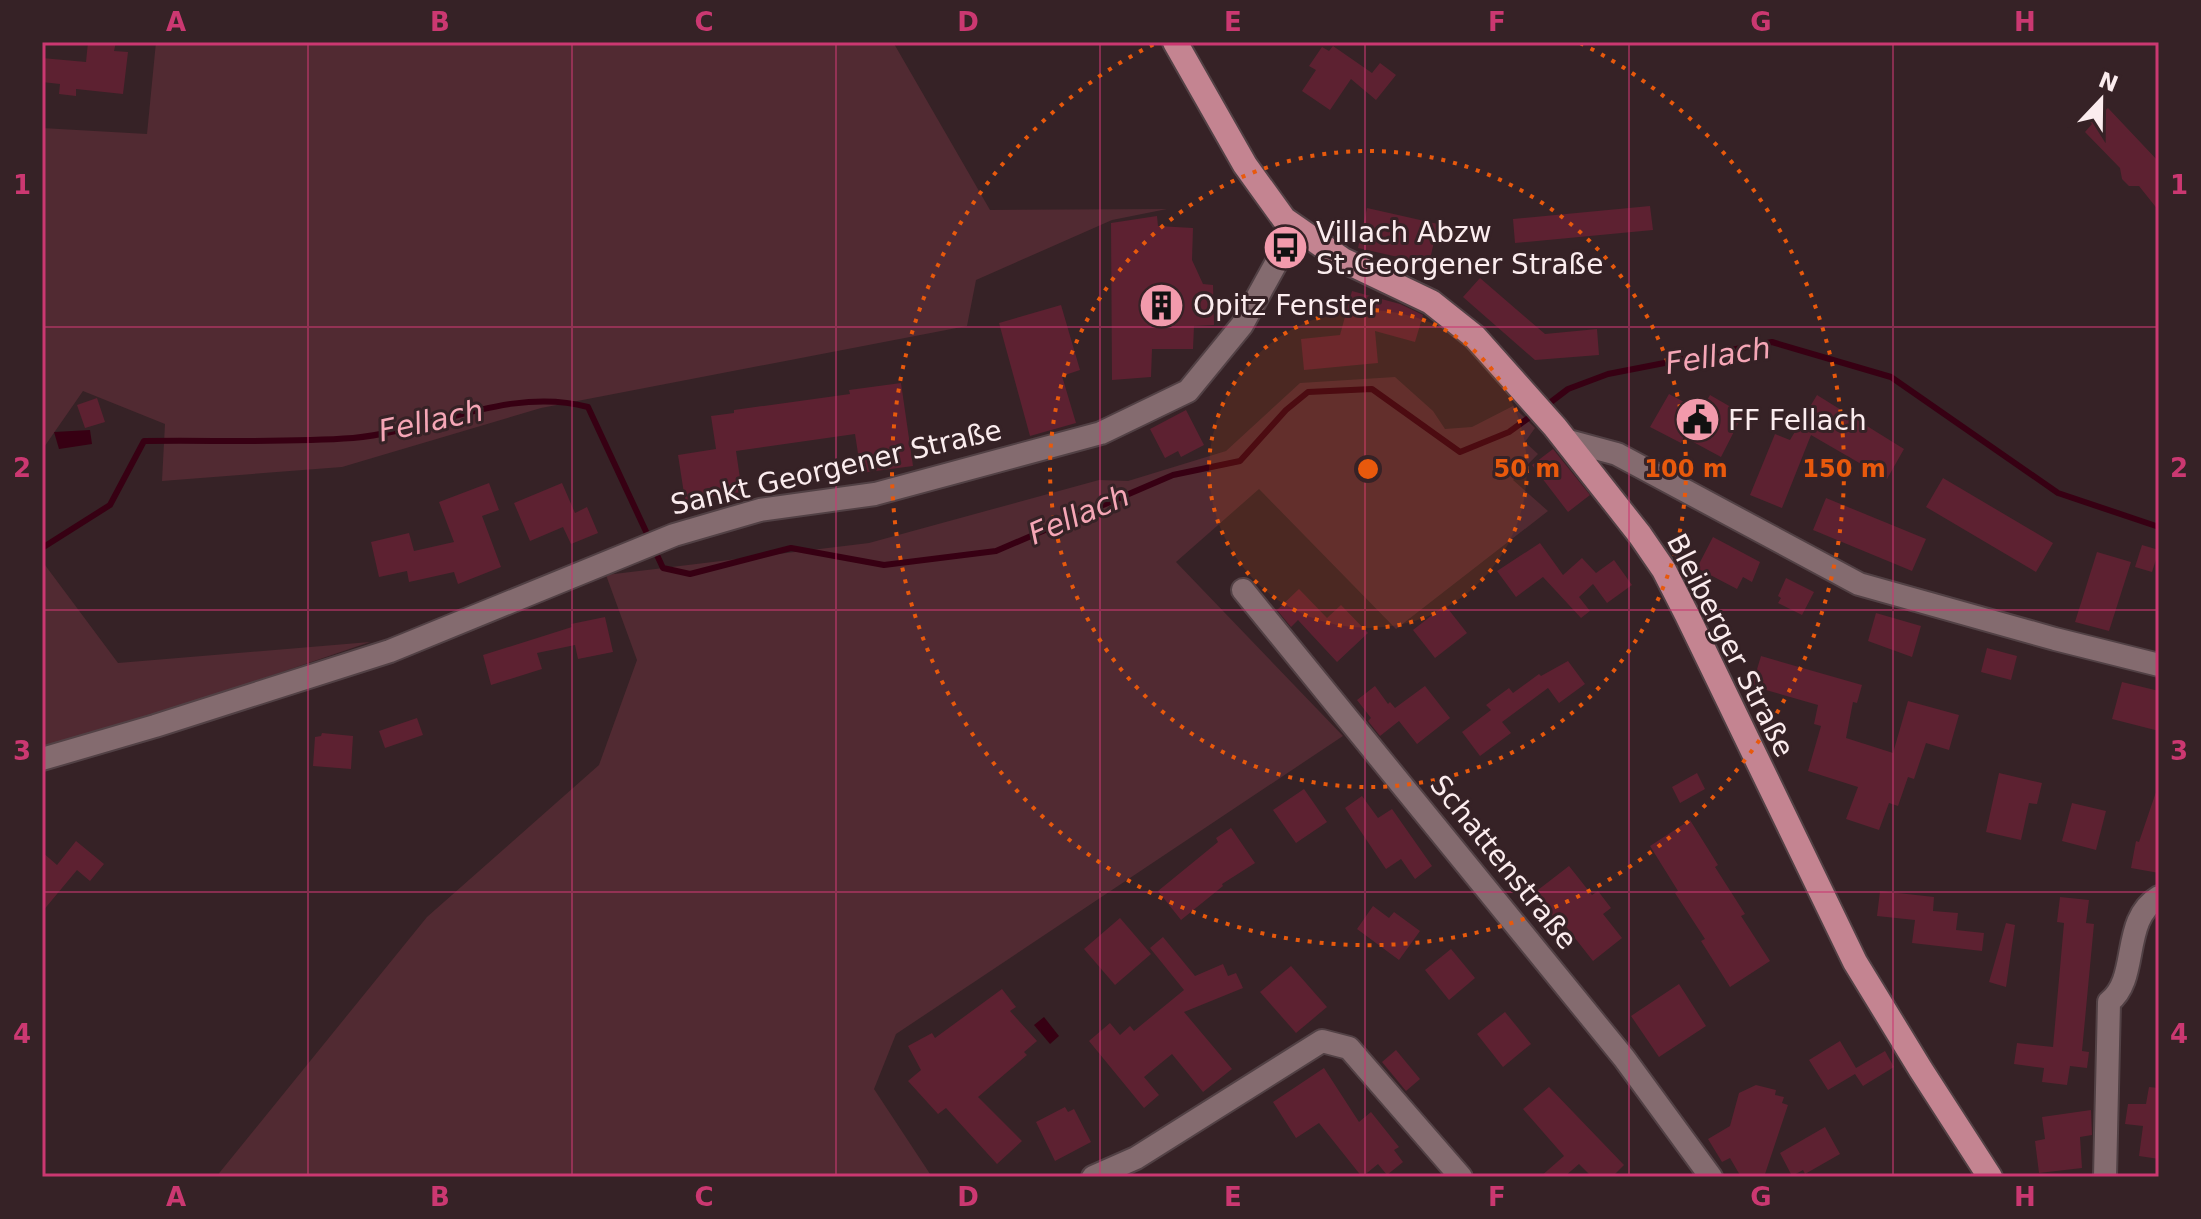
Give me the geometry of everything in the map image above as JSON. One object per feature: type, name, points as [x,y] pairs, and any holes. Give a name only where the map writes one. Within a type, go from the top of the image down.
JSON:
[{"type":"main road","name":"Bleiberger Straße","points":[[1182,45],[1245,165],[1284,219],[1343,260],[1431,302],[1475,337],[1560,433],[1640,535],[1664,570],[1855,962],[1990,1177]]},
{"type":"street","name":"Sankt Georgener Straße","points":[[42,759],[390,651],[674,535],[760,510],[875,494],[1101,433],[1188,391],[1242,325],[1295,229]]},
{"type":"street","points":[[1560,433],[1617,454],[1859,584],[2159,665]]},
{"type":"street","name":"Schattenstraße","points":[[1243,590],[1624,1058],[1711,1177]]},
{"type":"street","points":[[2105,1177],[2109,1002],[2118,995],[2122,986],[2135,929],[2143,912],[2159,897]]},
{"type":"street","points":[[1093,1177],[1136,1158],[1322,1041],[1349,1048],[1461,1177]]},
{"type":"shaded area","points":[[156,42],[893,42],[990,210],[1167,209],[1112,220],[976,280],[967,326],[541,408],[342,467],[162,481],[165,424],[83,391],[42,450],[42,128],[147,134]]},
{"type":"shaded area","points":[[1395,377],[1433,411],[1445,429],[1472,427],[1513,406],[1535,428],[1525,442],[1538,454],[1513,480],[1548,511],[1396,629],[1259,489],[1176,562],[1343,736],[896,1034],[874,1089],[932,1177],[216,1177],[427,917],[599,765],[637,660],[606,575],[869,543],[1099,480],[1128,481],[1226,451],[1300,383]]},
{"type":"shaded area","points":[[90,430],[92,444],[59,449],[54,432]]},
{"type":"shaded area","points":[[42,561],[118,663],[370,642],[153,716],[42,746]]},
{"type":"shaded area","points":[[1044,1017],[1059,1036],[1050,1044],[1034,1025]]},
{"type":"building","points":[[88,42],[116,42],[114,51],[128,52],[123,94],[76,89],[76,96],[59,94],[60,84],[42,82],[42,58],[86,62]]},
{"type":"building","points":[[1333,46],[1372,73],[1380,63],[1396,75],[1376,100],[1351,79],[1330,110],[1302,91],[1316,70],[1309,66],[1322,47],[1329,51]]},
{"type":"building","points":[[2108,108],[2159,162],[2159,211],[2139,186],[2129,186],[2122,179],[2120,168],[2085,132],[2092,124],[2090,122]]},
{"type":"building","points":[[1650,206],[1653,230],[1515,243],[1513,219]]},
{"type":"building","points":[[1367,208],[1438,224],[1429,264],[1358,248]]},
{"type":"building","name":"Opitz Fenster","points":[[1157,216],[1158,226],[1193,228],[1192,260],[1203,284],[1213,285],[1214,325],[1194,326],[1193,349],[1152,349],[1151,377],[1112,380],[1111,223]]},
{"type":"building","points":[[1480,278],[1545,334],[1597,329],[1599,355],[1535,360],[1463,297]]},
{"type":"building","points":[[1352,291],[1400,304],[1423,315],[1415,342],[1375,331],[1378,363],[1304,370],[1301,339],[1340,335]]},
{"type":"building","points":[[1061,305],[1080,370],[1062,376],[1076,423],[1030,436],[999,323]]},
{"type":"building","points":[[901,383],[913,466],[861,473],[855,434],[736,451],[742,492],[685,500],[678,455],[716,449],[711,416]]},
{"type":"building","name":"FF Fellach","points":[[1669,394],[1701,411],[1710,395],[1743,414],[1721,457],[1684,437],[1681,443],[1650,427]]},
{"type":"building","points":[[1817,395],[1904,449],[1887,479],[1811,435],[1782,508],[1750,495],[1775,434],[1790,440]]},
{"type":"building","points":[[97,398],[105,422],[85,428],[77,405]]},
{"type":"building","points":[[1186,410],[1204,445],[1181,457],[1178,451],[1165,458],[1150,429]]},
{"type":"building","points":[[1553,449],[1590,495],[1568,512],[1532,465]]},
{"type":"building","points":[[1943,478],[2053,543],[2036,572],[1926,507]]},
{"type":"building","points":[[489,483],[499,510],[482,516],[501,567],[458,584],[454,572],[409,582],[407,571],[379,577],[371,542],[409,533],[414,551],[454,542],[439,502]]},
{"type":"building","points":[[562,483],[575,513],[587,507],[598,533],[571,544],[563,527],[530,541],[514,503]]},
{"type":"building","points":[[1826,498],[1926,539],[1912,571],[1813,530]]},
{"type":"building","points":[[1713,537],[1760,562],[1752,582],[1743,577],[1737,589],[1697,568]]},
{"type":"building","points":[[1540,543],[1563,575],[1582,558],[1596,573],[1614,560],[1632,585],[1607,603],[1593,584],[1579,597],[1590,611],[1581,618],[1543,577],[1516,597],[1497,571]]},
{"type":"building","points":[[2142,545],[2159,550],[2152,572],[2135,567]]},
{"type":"building","points":[[2097,552],[2131,562],[2109,631],[2075,622]]},
{"type":"building","points":[[1786,578],[1814,592],[1802,615],[1778,603]]},
{"type":"building","points":[[1299,589],[1327,618],[1341,605],[1368,633],[1337,662],[1298,620],[1291,627],[1277,610]]},
{"type":"building","points":[[1445,605],[1467,633],[1435,658],[1413,630]]},
{"type":"building","points":[[1876,613],[1921,626],[1912,657],[1868,641]]},
{"type":"building","points":[[605,617],[613,652],[578,659],[575,645],[537,653],[542,669],[491,685],[483,655],[572,627],[571,624]]},
{"type":"building","points":[[1987,648],[2017,656],[2011,680],[1981,672]]},
{"type":"building","points":[[1761,656],[1862,685],[1857,703],[1853,702],[1846,738],[1893,753],[1908,701],[1959,715],[1949,750],[1926,743],[1914,779],[1908,777],[1898,806],[1889,803],[1879,830],[1846,819],[1858,787],[1808,771],[1821,726],[1814,724],[1818,705],[1752,686]]},
{"type":"building","points":[[1568,661],[1585,684],[1559,703],[1548,688],[1502,722],[1511,733],[1480,756],[1462,732],[1491,710],[1486,705],[1509,688],[1513,693],[1539,674],[1541,676]]},
{"type":"building","points":[[2122,682],[2159,691],[2159,731],[2112,719]]},
{"type":"building","points":[[1375,686],[1388,704],[1390,702],[1395,708],[1425,686],[1450,718],[1417,744],[1399,721],[1380,736],[1357,700]]},
{"type":"building","points":[[417,718],[423,735],[385,748],[379,731]]},
{"type":"building","points":[[322,733],[353,736],[351,769],[313,766],[315,737]]},
{"type":"building","points":[[1697,773],[1705,789],[1680,803],[1672,787]]},
{"type":"building","points":[[1999,773],[2042,783],[2037,804],[2029,803],[2021,840],[1986,832]]},
{"type":"building","points":[[1304,789],[1327,822],[1296,843],[1273,810]]},
{"type":"building","points":[[2156,792],[2159,793],[2159,873],[2131,868],[2136,841],[2139,842]]},
{"type":"building","points":[[1362,796],[1378,818],[1392,809],[1432,866],[1415,879],[1401,859],[1386,869],[1345,808]]},
{"type":"building","points":[[2072,803],[2106,811],[2096,850],[2062,841]]},
{"type":"building","points":[[1690,820],[1745,914],[1741,916],[1770,961],[1730,987],[1701,941],[1705,939],[1675,893],[1678,891],[1650,846]]},
{"type":"building","points":[[1231,828],[1255,863],[1222,884],[1181,920],[1158,891]]},
{"type":"building","points":[[76,841],[104,864],[90,881],[77,870],[42,912],[42,852],[57,865]]},
{"type":"building","points":[[1569,866],[1592,895],[1598,891],[1611,908],[1603,914],[1622,938],[1593,961],[1560,919],[1557,922],[1534,893]]},
{"type":"building","points":[[1880,891],[1934,897],[1933,911],[1958,913],[1956,930],[1984,933],[1982,951],[1912,943],[1915,920],[1877,916]]},
{"type":"building","points":[[2060,897],[2089,900],[2086,923],[2094,924],[2082,1051],[2089,1052],[2087,1068],[2070,1066],[2067,1085],[2042,1082],[2044,1068],[2014,1064],[2017,1043],[2053,1047],[2064,923],[2057,922]]},
{"type":"building","points":[[1373,906],[1389,918],[1394,912],[1420,931],[1399,960],[1357,929]]},
{"type":"building","points":[[1120,918],[1151,954],[1115,985],[1084,949]]},
{"type":"building","points":[[2006,923],[2015,925],[2006,987],[1989,982]]},
{"type":"building","points":[[1163,937],[1195,976],[1223,964],[1228,976],[1236,973],[1243,988],[1184,1012],[1232,1069],[1203,1092],[1172,1054],[1144,1077],[1159,1095],[1144,1108],[1089,1041],[1110,1023],[1120,1035],[1130,1026],[1134,1031],[1184,990],[1150,948]]},
{"type":"building","points":[[1451,949],[1475,978],[1449,1000],[1425,970]]},
{"type":"building","points":[[1291,966],[1327,1007],[1296,1033],[1260,992]]},
{"type":"building","points":[[1679,984],[1706,1026],[1659,1057],[1631,1016]]},
{"type":"building","points":[[1002,989],[1016,1007],[1010,1011],[1037,1041],[1024,1052],[1027,1055],[978,1097],[1022,1141],[997,1164],[946,1108],[938,1114],[908,1081],[921,1070],[908,1046],[932,1033],[935,1038]]},
{"type":"building","points":[[1505,1012],[1531,1044],[1503,1067],[1477,1034]]},
{"type":"building","points":[[1840,1041],[1856,1068],[1885,1051],[1894,1067],[1863,1086],[1855,1074],[1828,1090],[1809,1060]]},
{"type":"building","points":[[1396,1050],[1420,1079],[1406,1091],[1382,1062]]},
{"type":"building","points":[[1324,1068],[1359,1122],[1371,1112],[1399,1147],[1394,1150],[1403,1162],[1387,1175],[1378,1164],[1362,1177],[1319,1123],[1296,1138],[1273,1102]]},
{"type":"building","points":[[1756,1085],[1776,1090],[1775,1095],[1784,1097],[1782,1103],[1788,1105],[1764,1177],[1741,1177],[1730,1158],[1722,1162],[1708,1139],[1730,1126],[1739,1093]]},
{"type":"building","points":[[1549,1087],[1624,1165],[1612,1177],[1592,1177],[1579,1164],[1564,1177],[1540,1177],[1564,1156],[1523,1109]]},
{"type":"building","points":[[2149,1087],[2159,1088],[2159,1159],[2139,1156],[2143,1126],[2125,1124],[2128,1104],[2146,1104]]},
{"type":"building","points":[[1065,1107],[1068,1112],[1074,1109],[1091,1142],[1055,1161],[1036,1122]]},
{"type":"building","points":[[2091,1110],[2092,1135],[2080,1137],[2082,1168],[2039,1173],[2035,1141],[2045,1139],[2042,1117]]},
{"type":"building","points":[[1825,1127],[1840,1154],[1805,1174],[1803,1170],[1792,1176],[1780,1153]]},
{"type":"waterway","name":"Fellach","points":[[1543,408],[1568,389],[1608,374],[1772,342],[1891,377],[2058,493],[2159,527]]},
{"type":"waterway","name":"Fellach","points":[[42,548],[110,505],[144,441],[353,438],[529,402],[558,402],[588,407],[663,568],[690,574],[791,548],[884,565],[996,551],[1173,475],[1240,461],[1286,410],[1308,392],[1372,389],[1460,452],[1509,432],[1534,414]]},
{"type":"place","name":"Villach Abzw St.Georgener Straße","points":[[1285,248]]},
{"type":"place","name":"Opitz Fenster","points":[[1162,305]]},
{"type":"place","name":"FF Fellach","points":[[1697,420]]}]
